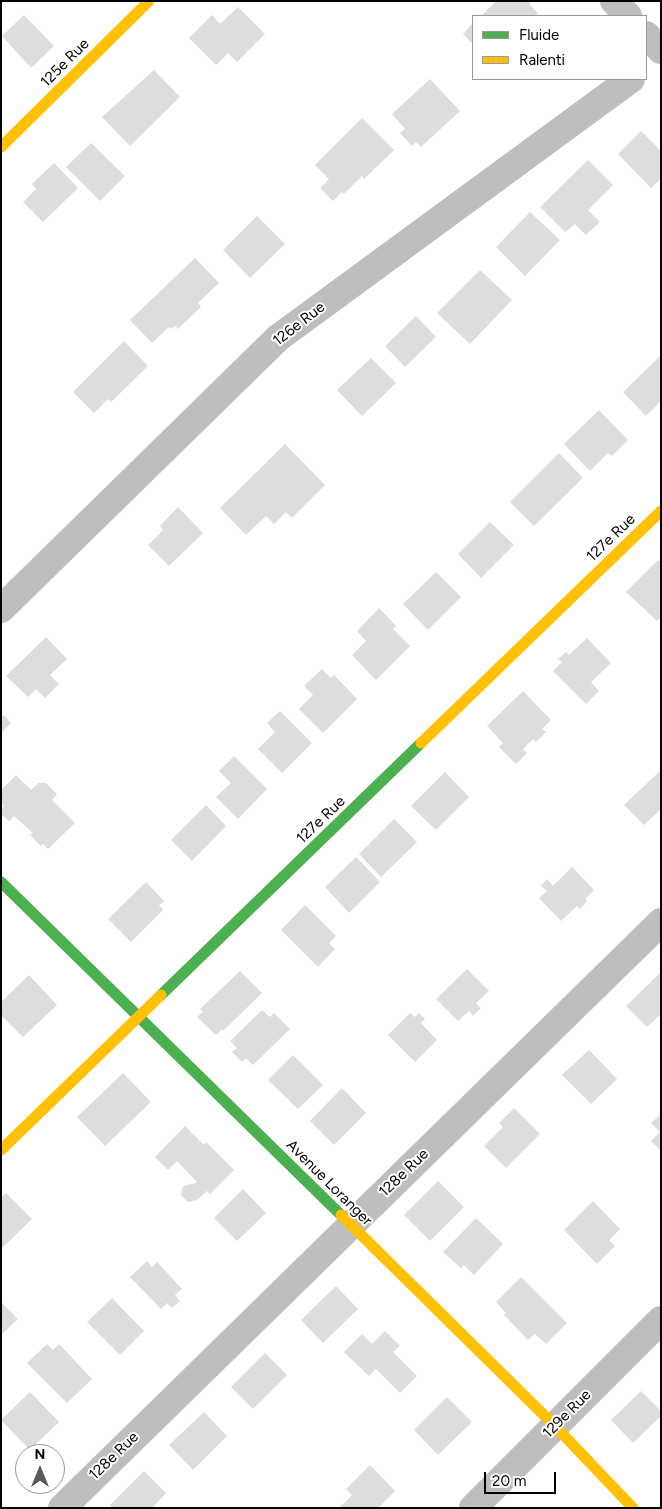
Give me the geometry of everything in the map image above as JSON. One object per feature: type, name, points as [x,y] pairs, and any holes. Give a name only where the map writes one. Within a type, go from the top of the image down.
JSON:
[{"type":"street","name":"125e Rue","points":[[1,147],[149,1]]},
{"type":"street","points":[[614,1],[627,15]]},
{"type":"street","points":[[647,36],[661,50]]},
{"type":"street","points":[[647,67],[661,57]]},
{"type":"street","name":"126e Rue","points":[[1,609],[278,338],[630,80]]},
{"type":"street","name":"127e Rue","points":[[1,1150],[661,511]]},
{"type":"street","name":"Avenue Loranger","points":[[1,882],[555,1426],[633,1508]]},
{"type":"street","name":"128e Rue","points":[[62,1508],[661,922]]},
{"type":"street","name":"129e Rue","points":[[474,1508],[661,1320]]},
{"type":"building","points":[[496,1],[532,1],[529,4],[538,13],[537,15],[482,15]]},
{"type":"building","points":[[238,7],[265,34],[237,62],[228,53],[216,65],[189,38],[212,15],[220,24]]},
{"type":"building","points":[[24,15],[54,46],[31,68],[2,36]]},
{"type":"building","points":[[472,24],[472,43],[463,34]]},
{"type":"building","points":[[154,70],[180,97],[130,146],[102,117]]},
{"type":"building","points":[[430,79],[460,111],[421,147],[416,142],[412,146],[400,133],[405,129],[392,114]]},
{"type":"building","points":[[362,118],[394,150],[364,179],[362,176],[344,194],[342,192],[333,201],[320,188],[329,179],[315,165]]},
{"type":"building","points":[[641,131],[661,151],[661,179],[651,188],[618,154]]},
{"type":"building","points":[[91,143],[125,176],[100,201],[66,167]]},
{"type":"building","points":[[588,160],[613,185],[588,210],[600,222],[586,235],[575,224],[565,232],[540,207]]},
{"type":"building","points":[[54,163],[78,188],[43,222],[23,202],[36,189],[32,184]]},
{"type":"building","points":[[530,212],[560,240],[525,276],[496,247]]},
{"type":"building","points":[[257,216],[285,244],[250,278],[223,250]]},
{"type":"building","points":[[195,258],[219,283],[198,303],[201,307],[178,329],[175,326],[171,329],[169,327],[152,343],[130,320]]},
{"type":"building","points":[[480,270],[512,300],[470,344],[437,313]]},
{"type":"building","points":[[416,316],[436,337],[405,367],[385,346]]},
{"type":"building","points":[[124,341],[148,366],[111,402],[108,399],[94,413],[73,392]]},
{"type":"building","points":[[661,355],[661,401],[646,416],[623,392]]},
{"type":"building","points":[[371,358],[396,383],[362,416],[337,390]]},
{"type":"building","points":[[599,410],[628,440],[612,456],[608,453],[590,471],[564,444]]},
{"type":"building","points":[[285,444],[325,485],[292,518],[286,512],[274,524],[266,516],[246,535],[220,508]]},
{"type":"building","points":[[559,453],[583,478],[534,526],[510,502]]},
{"type":"building","points":[[178,507],[203,533],[169,566],[148,545],[163,530],[160,526]]},
{"type":"building","points":[[490,522],[514,545],[481,578],[458,554]]},
{"type":"building","points":[[658,560],[661,562],[661,617],[657,621],[626,592]]},
{"type":"building","points":[[436,572],[461,597],[428,630],[403,604]]},
{"type":"building","points":[[379,608],[396,626],[393,629],[410,646],[376,680],[352,655],[366,641],[357,631]]},
{"type":"building","points":[[46,637],[67,659],[50,675],[59,684],[45,698],[36,689],[28,697],[6,676]]},
{"type":"building","points":[[587,638],[611,663],[591,682],[599,691],[586,704],[553,671],[562,662],[558,659],[566,652],[569,655]]},
{"type":"building","points":[[322,669],[331,678],[334,675],[357,699],[323,733],[299,709],[313,695],[304,686]]},
{"type":"building","points":[[523,691],[551,720],[542,729],[546,732],[536,742],[533,739],[523,749],[527,753],[516,764],[499,747],[503,743],[487,726]]},
{"type":"building","points":[[280,711],[312,743],[282,773],[258,749],[275,732],[267,723]]},
{"type":"building","points":[[4,715],[11,723],[1,733],[1,716]]},
{"type":"building","points":[[234,756],[267,789],[238,819],[216,797],[231,783],[219,771]]},
{"type":"building","points":[[661,770],[661,809],[644,825],[624,805]]},
{"type":"building","points":[[445,772],[469,797],[436,830],[411,806]]},
{"type":"building","points":[[16,775],[31,790],[38,783],[46,783],[57,794],[52,800],[75,823],[48,849],[43,844],[41,846],[30,835],[33,833],[14,816],[9,821],[1,814],[1,809],[4,806],[1,803],[1,790]]},
{"type":"building","points":[[206,805],[226,826],[192,861],[171,840]]},
{"type":"building","points":[[394,819],[417,842],[381,877],[359,854]]},
{"type":"building","points":[[356,857],[380,882],[349,913],[325,887]]},
{"type":"building","points":[[572,867],[594,890],[585,899],[587,901],[580,909],[577,906],[561,921],[539,898],[547,891],[541,886],[547,879],[553,886]]},
{"type":"building","points":[[146,882],[164,901],[159,905],[163,910],[131,942],[108,919]]},
{"type":"building","points":[[305,905],[336,936],[329,943],[335,949],[318,967],[281,930]]},
{"type":"building","points":[[467,969],[489,991],[476,1003],[481,1008],[473,1016],[469,1011],[458,1021],[436,999]]},
{"type":"building","points":[[240,971],[262,993],[223,1031],[222,1029],[216,1035],[197,1017],[203,1012],[200,1009]]},
{"type":"building","points":[[661,972],[661,1014],[647,1027],[626,1006]]},
{"type":"building","points":[[29,975],[57,1005],[23,1037],[1,1015],[1,1002]]},
{"type":"building","points":[[262,1010],[270,1017],[274,1013],[290,1029],[253,1065],[246,1058],[242,1062],[232,1052],[237,1048],[230,1041]]},
{"type":"building","points":[[410,1013],[415,1017],[419,1013],[425,1019],[421,1023],[437,1040],[415,1062],[388,1035]]},
{"type":"building","points":[[589,1050],[617,1079],[591,1104],[562,1075]]},
{"type":"building","points":[[293,1055],[323,1085],[298,1109],[268,1080]]},
{"type":"building","points":[[123,1073],[151,1102],[105,1146],[77,1117]]},
{"type":"building","points":[[342,1088],[366,1113],[334,1145],[310,1121]]},
{"type":"building","points":[[514,1108],[540,1134],[506,1168],[484,1146],[503,1127],[499,1123]]},
{"type":"building","points":[[661,1114],[661,1151],[651,1141],[660,1132],[651,1123]]},
{"type":"building","points":[[185,1126],[204,1145],[206,1142],[234,1170],[210,1194],[207,1191],[197,1200],[188,1202],[181,1195],[183,1186],[197,1182],[177,1161],[168,1170],[155,1157]]},
{"type":"building","points":[[438,1181],[464,1207],[430,1241],[404,1215]]},
{"type":"building","points":[[243,1189],[266,1213],[237,1241],[214,1218]]},
{"type":"building","points":[[6,1193],[32,1219],[1,1249],[1,1198]]},
{"type":"building","points":[[593,1201],[620,1229],[609,1240],[615,1246],[597,1264],[564,1230]]},
{"type":"building","points":[[476,1218],[503,1244],[474,1275],[464,1265],[461,1268],[443,1252]]},
{"type":"building","points":[[147,1261],[152,1267],[157,1262],[182,1289],[175,1295],[180,1301],[172,1308],[167,1303],[161,1309],[130,1277]]},
{"type":"building","points":[[521,1277],[567,1323],[546,1344],[535,1334],[528,1340],[504,1315],[506,1313],[496,1302]]},
{"type":"building","points":[[336,1286],[358,1309],[323,1343],[301,1320]]},
{"type":"building","points":[[112,1298],[144,1331],[120,1355],[87,1322]]},
{"type":"building","points":[[1,1302],[18,1319],[1,1335]]},
{"type":"building","points":[[385,1331],[400,1346],[393,1352],[417,1376],[400,1393],[376,1369],[369,1376],[344,1352],[362,1334],[372,1344]]},
{"type":"building","points":[[47,1344],[53,1350],[59,1344],[92,1379],[67,1403],[27,1363]]},
{"type":"building","points":[[265,1353],[287,1375],[253,1409],[231,1387]]},
{"type":"building","points":[[641,1391],[661,1411],[661,1416],[633,1443],[611,1420]]},
{"type":"building","points":[[30,1392],[59,1422],[36,1444],[24,1444],[1,1420]]},
{"type":"building","points":[[447,1397],[472,1422],[438,1455],[414,1430]]},
{"type":"building","points":[[204,1412],[227,1436],[193,1470],[169,1445]]},
{"type":"building","points":[[370,1465],[395,1491],[378,1508],[339,1508],[352,1495],[346,1489]]},
{"type":"building","points":[[144,1471],[166,1493],[152,1508],[112,1508],[110,1505]]},
{"type":"traffic: fast","points":[[161,995],[421,743]]},
{"type":"traffic: fast","points":[[1,882],[341,1215]]},
{"type":"traffic: slow","points":[[1,147],[149,1]]},
{"type":"traffic: slow","points":[[421,743],[661,511]]},
{"type":"traffic: slow","points":[[1,1150],[161,995]]},
{"type":"traffic: slow","points":[[341,1215],[555,1426],[633,1508]]}]
